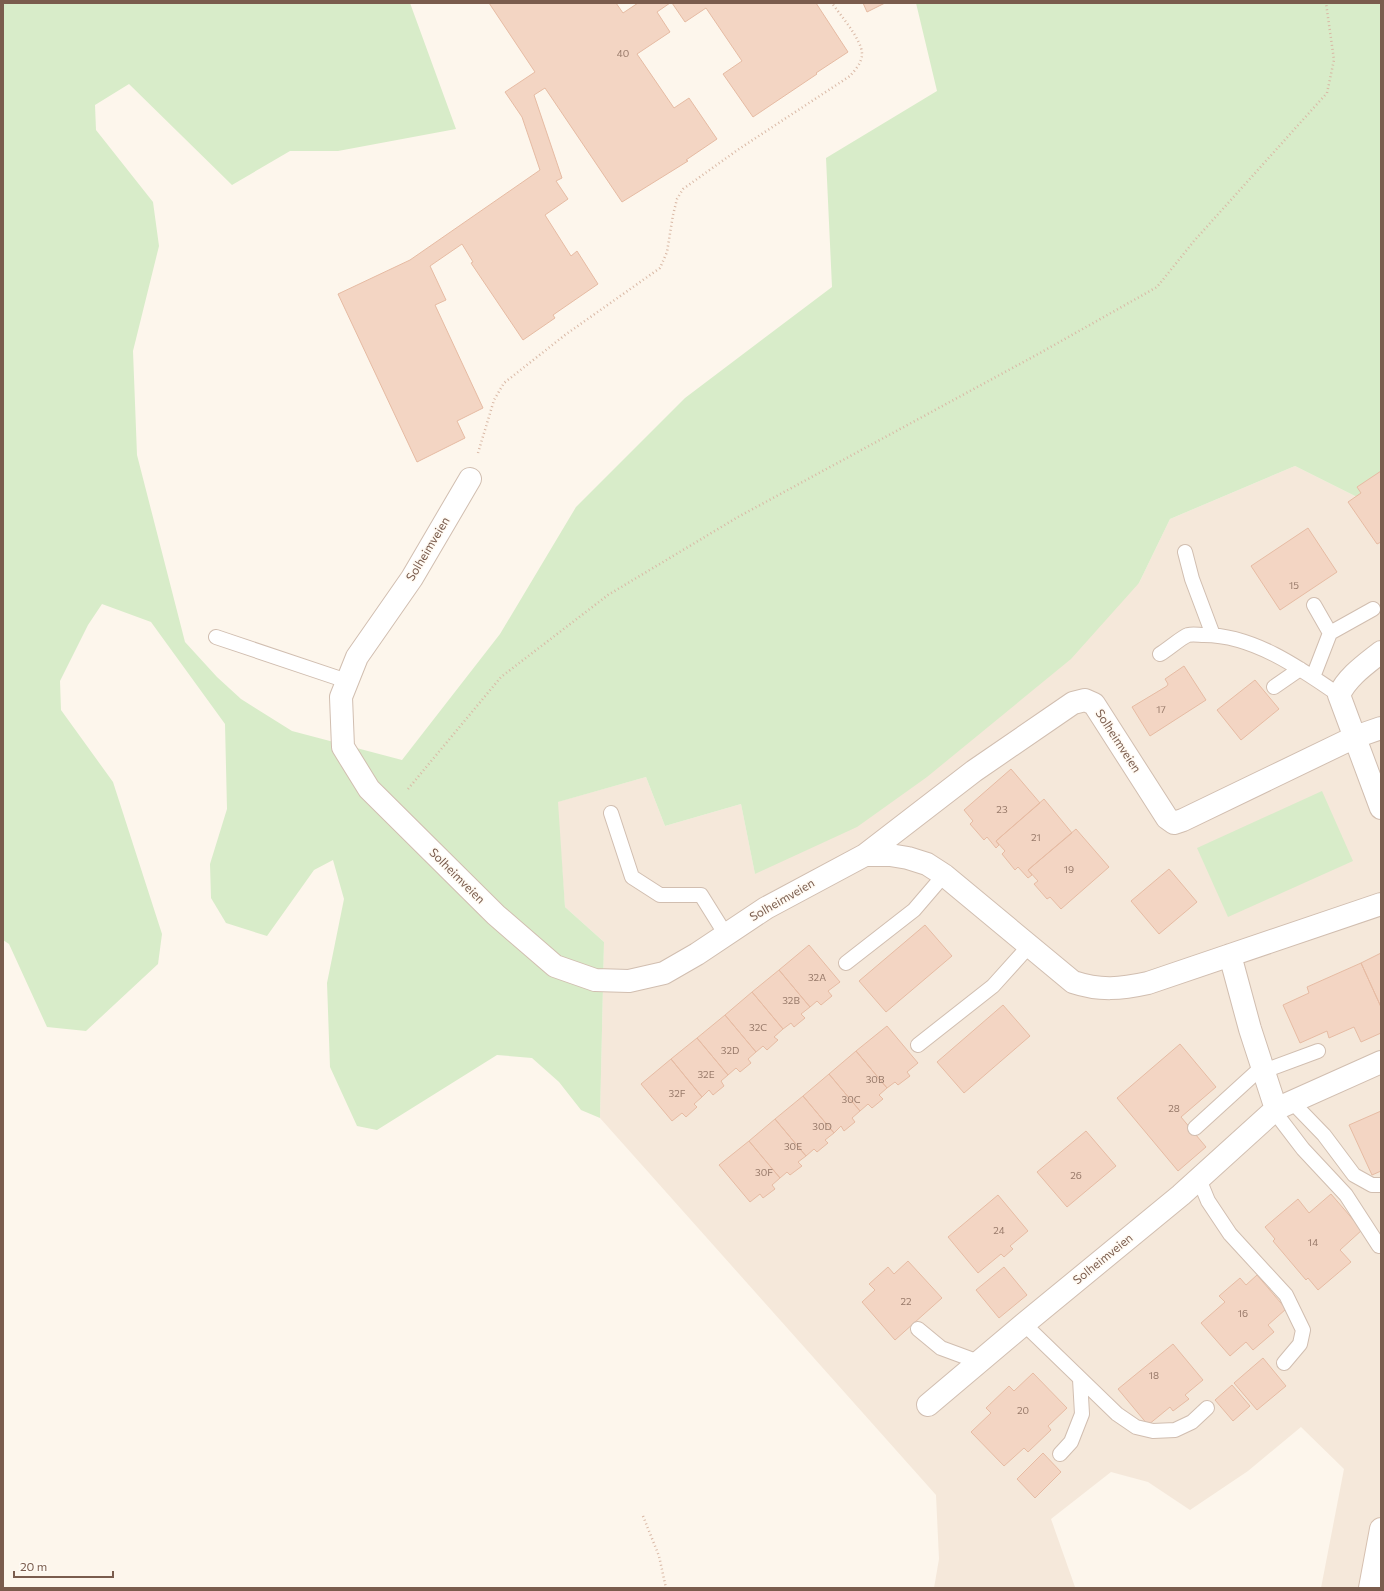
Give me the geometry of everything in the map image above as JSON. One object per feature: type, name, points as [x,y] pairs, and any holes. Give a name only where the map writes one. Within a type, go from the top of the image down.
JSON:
[{"type":"street","name":"Solheimveien","points":[[470,478],[412,578],[357,657],[341,697],[343,747],[369,789],[496,915],[555,966],[595,980],[629,981],[664,973],[697,954],[766,908],[865,855],[974,771],[1074,703],[1085,700],[1094,704],[1167,818],[1174,823],[1190,817],[1355,737],[1381,728]]},
{"type":"street","points":[[1381,652],[1353,675],[1342,687],[1339,695],[1381,808]]},
{"type":"street","name":"Solheimveien","points":[[865,855],[890,855],[908,858],[927,864],[944,875],[1073,982],[1089,988],[1125,988],[1148,984],[1381,904]]},
{"type":"street","points":[[1230,955],[1263,1069],[1281,1107]]},
{"type":"street","name":"Solheimveien","points":[[928,1405],[1181,1195],[1281,1107],[1381,1062]]},
{"type":"street","points":[[1370,1588],[1379,1554],[1381,1529]]},
{"type":"lane","points":[[1185,552],[1194,586],[1213,635]]},
{"type":"lane","points":[[1314,605],[1330,633]]},
{"type":"lane","points":[[1313,677],[1330,633],[1373,609]]},
{"type":"lane","points":[[1160,654],[1188,636],[1213,635],[1261,648],[1300,669],[1339,695]]},
{"type":"lane","points":[[216,637],[348,681]]},
{"type":"lane","points":[[1274,687],[1300,669]]},
{"type":"lane","points":[[611,813],[632,877],[660,895],[701,895],[726,935]]},
{"type":"lane","points":[[846,963],[914,910],[944,875]]},
{"type":"lane","points":[[918,1045],[993,986],[1029,946]]},
{"type":"lane","points":[[1195,1128],[1263,1069],[1318,1051]]},
{"type":"lane","points":[[1281,1107],[1324,1135],[1354,1175],[1372,1185],[1381,1185]]},
{"type":"lane","points":[[1281,1107],[1303,1149],[1346,1195],[1379,1246]]},
{"type":"lane","points":[[1199,1179],[1208,1201],[1230,1234],[1286,1295],[1303,1330],[1300,1344],[1284,1363]]},
{"type":"lane","points":[[1024,1324],[1117,1414],[1136,1427],[1153,1431],[1174,1430],[1192,1422],[1207,1408]]},
{"type":"lane","points":[[918,1329],[941,1348],[979,1362]]},
{"type":"lane","points":[[1060,1454],[1072,1442],[1082,1414],[1080,1379]]},
{"type":"path","points":[[470,478],[494,400],[504,383],[565,336],[660,268],[667,252],[677,199],[683,189],[745,145],[850,76],[857,69],[862,56],[860,44],[832,3]]},
{"type":"path","points":[[390,810],[501,678],[608,595],[738,517],[1034,356],[1157,287],[1194,241],[1328,93],[1334,60],[1326,3]]},
{"type":"path","points":[[643,1516],[659,1556],[666,1588]]},
{"type":"shaded area","points":[[1295,466],[1361,499],[1381,513],[1381,1588],[1321,1588],[1344,1469],[1301,1427],[1248,1471],[1190,1510],[1148,1482],[1111,1472],[1051,1519],[1075,1587],[1073,1588],[934,1588],[939,1559],[936,1495],[600,1118],[604,942],[565,907],[557,802],[646,777],[665,826],[741,804],[755,874],[1139,583],[1170,519]]},
{"type":"green space","points":[[3,3],[410,3],[456,129],[338,151],[290,151],[232,185],[129,84],[95,105],[96,130],[153,202],[159,246],[133,351],[137,455],[185,642],[217,677],[241,699],[292,731],[402,760],[500,634],[576,507],[685,398],[832,287],[826,158],[937,91],[916,3],[1381,3],[1381,513],[1361,499],[1295,466],[1170,519],[1139,583],[1071,659],[927,777],[857,827],[755,874],[741,804],[665,826],[646,777],[558,802],[565,907],[604,942],[600,1118],[581,1110],[559,1082],[532,1058],[497,1055],[377,1130],[357,1126],[330,1067],[327,983],[344,899],[333,860],[314,870],[267,936],[226,923],[211,898],[210,864],[227,809],[225,724],[151,622],[102,604],[88,625],[60,681],[61,710],[113,782],[162,934],[158,964],[86,1031],[47,1027],[9,944],[3,940]]},
{"type":"green space","points":[[1322,791],[1353,861],[1228,917],[1197,848]]},
{"type":"building","points":[[489,3],[616,3],[623,13],[638,3],[670,3],[657,12],[670,32],[637,54],[674,108],[689,98],[717,139],[686,160],[688,161],[622,202],[545,88],[534,95],[562,178],[556,181],[568,199],[545,215],[571,256],[577,251],[598,284],[553,315],[555,318],[523,340],[471,263],[473,262],[462,244],[430,266],[446,300],[435,305],[483,408],[457,421],[465,438],[417,462],[338,294],[410,260],[540,170],[522,117],[505,92],[535,72]]},
{"type":"building","points":[[672,3],[816,3],[848,52],[753,117],[723,74],[742,61],[706,8],[685,22]]},
{"type":"building","points":[[863,3],[885,3],[867,12]]},
{"type":"building","points":[[1381,471],[1381,542],[1377,544],[1348,502],[1361,493],[1357,487]]},
{"type":"building","points":[[1308,528],[1337,572],[1280,610],[1251,566]]},
{"type":"building","points":[[1184,666],[1206,700],[1150,736],[1132,707],[1167,686],[1168,684],[1165,679]]},
{"type":"building","points":[[1255,680],[1279,709],[1241,740],[1217,710]]},
{"type":"building","points":[[1011,769],[1040,803],[996,841],[999,845],[996,848],[987,837],[984,840],[970,824],[973,821],[964,810]]},
{"type":"building","points":[[1044,799],[1072,833],[1028,870],[1032,875],[1028,878],[1018,867],[1015,870],[1002,854],[1005,851],[996,841]]},
{"type":"building","points":[[1076,829],[1109,867],[1061,909],[1050,897],[1047,899],[1034,884],[1038,881],[1028,870]]},
{"type":"building","points":[[1169,869],[1197,902],[1159,934],[1131,901]]},
{"type":"building","points":[[925,925],[952,956],[886,1012],[859,981]]},
{"type":"building","points":[[809,945],[840,982],[828,991],[832,996],[821,1005],[817,1001],[810,1007],[779,970]]},
{"type":"building","points":[[1381,953],[1381,1007],[1361,963]]},
{"type":"building","points":[[1361,963],[1381,1007],[1381,1033],[1361,1042],[1354,1027],[1329,1038],[1327,1031],[1300,1043],[1283,1005],[1309,993],[1307,987]]},
{"type":"building","points":[[779,970],[810,1007],[801,1014],[805,1018],[794,1027],[791,1023],[783,1029],[752,992]]},
{"type":"building","points":[[752,992],[783,1029],[774,1037],[778,1040],[767,1050],[763,1046],[756,1052],[725,1015]]},
{"type":"building","points":[[1003,1005],[1030,1036],[964,1093],[937,1062]]},
{"type":"building","points":[[725,1015],[756,1052],[748,1059],[751,1063],[740,1072],[736,1068],[728,1075],[697,1038]]},
{"type":"building","points":[[887,1026],[918,1063],[907,1072],[910,1076],[898,1085],[895,1082],[887,1088],[856,1051]]},
{"type":"building","points":[[697,1038],[728,1075],[721,1081],[724,1086],[713,1095],[709,1090],[702,1097],[671,1059]]},
{"type":"building","points":[[1180,1044],[1216,1087],[1181,1117],[1206,1147],[1178,1171],[1117,1098]]},
{"type":"building","points":[[856,1051],[887,1088],[879,1095],[883,1099],[872,1108],[868,1104],[860,1111],[829,1074]]},
{"type":"building","points":[[671,1059],[702,1097],[694,1104],[697,1107],[686,1117],[682,1113],[672,1121],[641,1084]]},
{"type":"building","points":[[829,1074],[860,1111],[852,1118],[855,1122],[844,1131],[841,1126],[834,1133],[803,1096]]},
{"type":"building","points":[[803,1096],[834,1133],[825,1140],[828,1143],[817,1152],[814,1149],[806,1156],[775,1119]]},
{"type":"building","points":[[1381,1111],[1381,1171],[1372,1175],[1349,1125]]},
{"type":"building","points":[[775,1119],[806,1156],[798,1162],[802,1166],[790,1175],[787,1172],[780,1178],[749,1141]]},
{"type":"building","points":[[1086,1131],[1116,1166],[1067,1207],[1037,1172]]},
{"type":"building","points":[[749,1141],[780,1178],[772,1185],[775,1189],[763,1198],[760,1194],[750,1202],[719,1165]]},
{"type":"building","points":[[1331,1194],[1362,1230],[1340,1250],[1351,1262],[1318,1290],[1308,1278],[1306,1280],[1273,1241],[1275,1239],[1265,1227],[1298,1199],[1309,1213]]},
{"type":"building","points":[[998,1195],[1028,1231],[1010,1246],[1013,1249],[1004,1257],[1001,1254],[978,1273],[948,1237]]},
{"type":"building","points":[[908,1261],[942,1298],[895,1340],[862,1302],[875,1290],[869,1284],[888,1267],[894,1274]]},
{"type":"building","points":[[1004,1267],[1027,1295],[999,1318],[976,1290]]},
{"type":"building","points":[[1257,1275],[1286,1309],[1268,1325],[1274,1332],[1253,1350],[1246,1342],[1230,1356],[1201,1323],[1225,1302],[1219,1296],[1240,1278],[1246,1285]]},
{"type":"building","points":[[1173,1344],[1203,1380],[1185,1395],[1189,1399],[1173,1411],[1170,1407],[1148,1425],[1118,1389]]},
{"type":"building","points":[[1263,1358],[1286,1386],[1257,1410],[1234,1383]]},
{"type":"building","points":[[1033,1373],[1067,1408],[1048,1426],[1051,1430],[1028,1452],[1024,1448],[1004,1466],[971,1432],[991,1413],[986,1408],[1009,1386],[1014,1391]]},
{"type":"building","points":[[1232,1385],[1250,1406],[1233,1421],[1215,1400]]},
{"type":"building","points":[[1043,1453],[1061,1472],[1035,1498],[1017,1479]]}]
